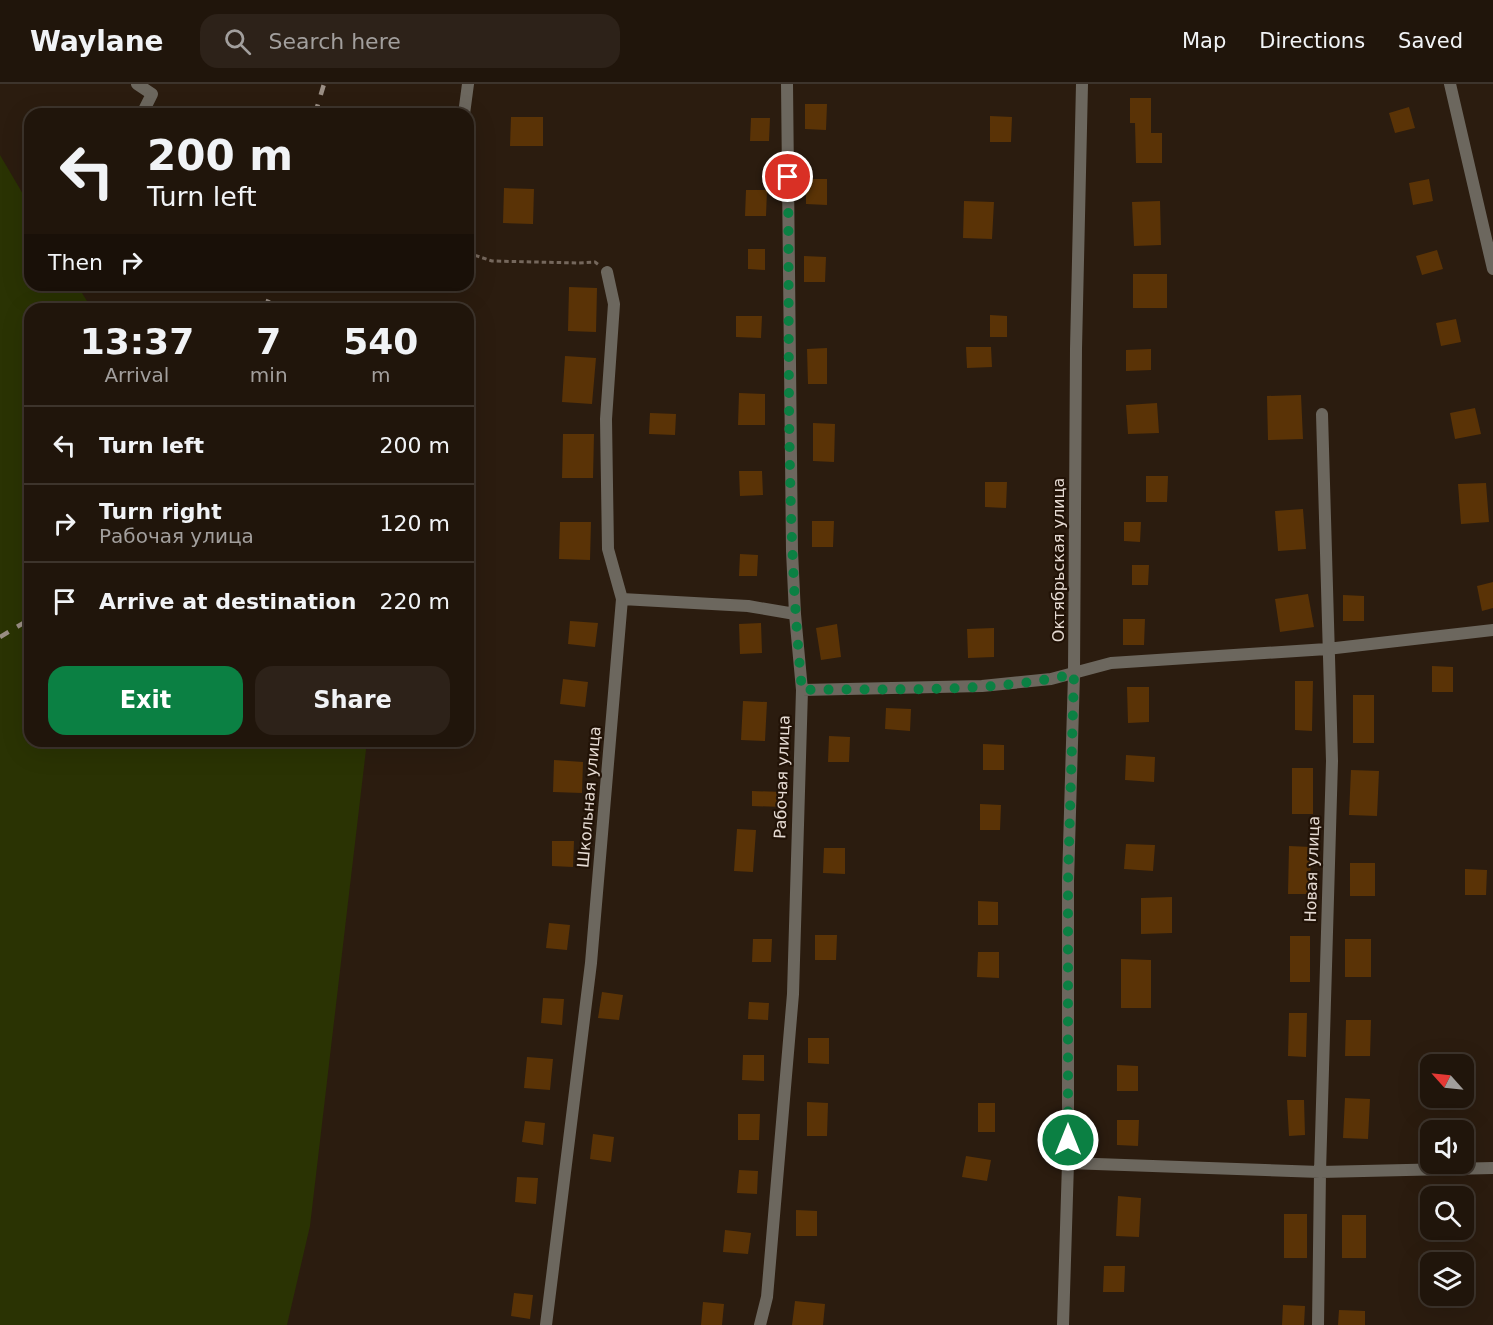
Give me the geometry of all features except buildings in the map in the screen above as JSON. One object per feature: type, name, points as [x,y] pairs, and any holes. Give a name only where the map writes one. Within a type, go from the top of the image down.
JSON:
[{"type":"street","points":[[137,84],[152,94],[145,108]]},
{"type":"street","points":[[465,108],[468,84]]},
{"type":"street","name":"Рабочая улица","points":[[760,1325],[767,1297],[793,994],[802,690],[792,551],[787,84]]},
{"type":"street","name":"Октябрьская улица","points":[[1063,1325],[1068,1163],[1068,881],[1074,674],[1076,349],[1082,84]]},
{"type":"street","points":[[1450,84],[1493,268]]},
{"type":"street","name":"Школьная улица","points":[[546,1325],[591,963],[622,599],[608,549],[606,419],[614,304],[607,272]]},
{"type":"street","name":"Новая улица","points":[[1318,1325],[1332,761],[1322,414]]},
{"type":"street","points":[[622,599],[748,606],[795,614]]},
{"type":"street","points":[[802,690],[982,686],[1051,679],[1112,663],[1328,649],[1493,630]]},
{"type":"street","points":[[1068,1163],[1320,1172],[1493,1168]]},
{"type":"path","points":[[474,255],[492,261],[596,262],[607,272]]},
{"type":"green space","points":[[0,155],[24,196],[24,291],[81,291],[88,303],[24,303],[24,747],[366,747],[310,1226],[287,1325],[0,1325]]},
{"type":"railway","points":[[317,108],[324,84]]},
{"type":"railway","points":[[267,303],[272,291]]},
{"type":"railway","points":[[0,637],[24,623]]},
{"type":"route","points":[[788,177],[792,551],[802,690],[982,686],[1051,679],[1074,674],[1068,881],[1068,1140]]}]
